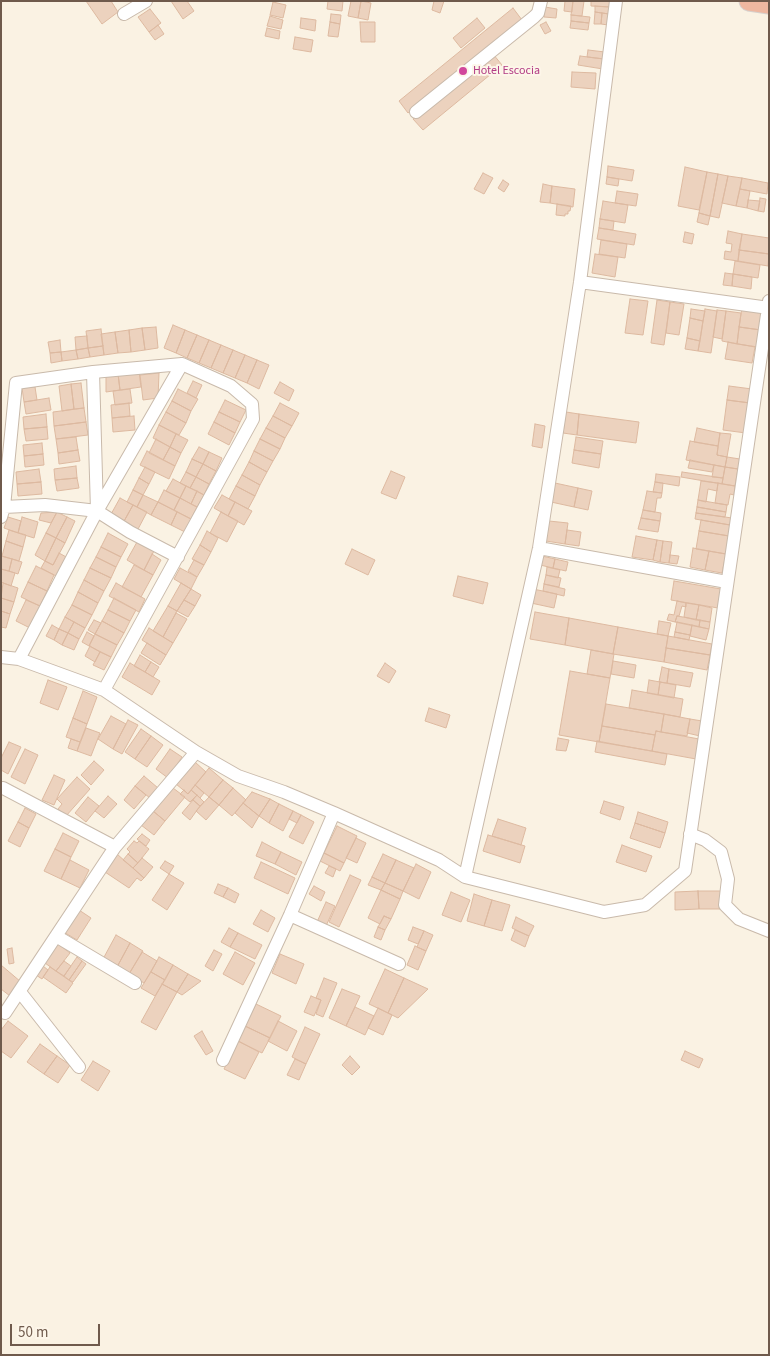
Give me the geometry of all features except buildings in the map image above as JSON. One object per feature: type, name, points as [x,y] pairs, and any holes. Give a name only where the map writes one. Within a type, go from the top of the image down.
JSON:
[{"type":"highway","points":[[749,1],[769,4]]},
{"type":"street","points":[[124,14],[146,1]]},
{"type":"street","points":[[416,112],[534,17],[538,13],[541,1]]},
{"type":"street","points":[[465,877],[539,548],[580,282],[616,1]]},
{"type":"street","points":[[1,657],[19,660],[104,690],[196,752],[238,776],[284,792],[334,813],[439,860],[465,877],[604,912],[645,905],[685,871],[768,305],[580,282]]},
{"type":"street","points":[[19,660],[97,511],[182,364]]},
{"type":"street","points":[[104,690],[178,557],[253,419],[252,404],[231,386],[182,364],[93,372],[16,383],[3,512],[45,505],[97,511],[130,532],[178,557]]},
{"type":"street","points":[[93,372],[97,511]]},
{"type":"street","points":[[539,548],[727,582]]},
{"type":"street","points":[[5,1013],[116,847],[196,752]]},
{"type":"street","points":[[4,788],[116,847]]},
{"type":"street","points":[[223,1060],[334,813]]},
{"type":"street","points":[[690,834],[705,840],[721,852],[728,879],[725,905],[739,919],[769,931]]},
{"type":"street","points":[[290,914],[399,964]]},
{"type":"street","points":[[56,936],[135,984]]},
{"type":"street","points":[[20,992],[79,1067]]},
{"type":"place","name":"Hotel Escocia","points":[[463,71]]}]
